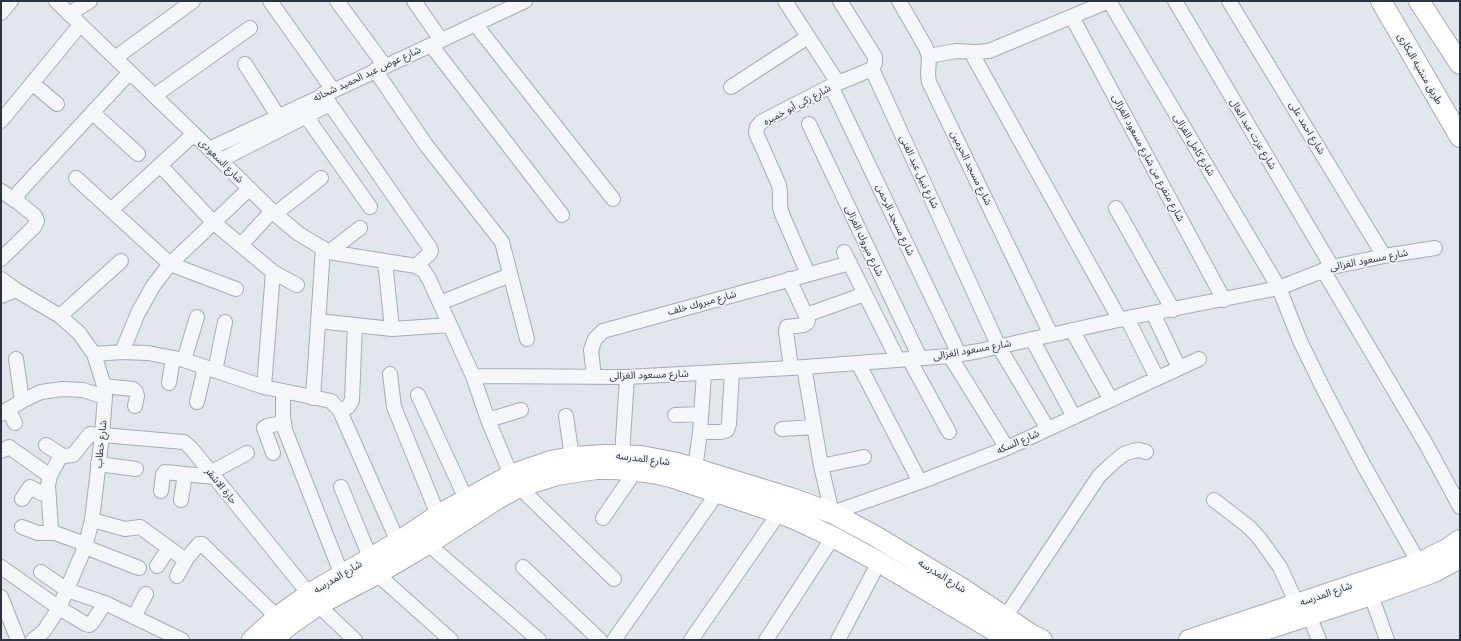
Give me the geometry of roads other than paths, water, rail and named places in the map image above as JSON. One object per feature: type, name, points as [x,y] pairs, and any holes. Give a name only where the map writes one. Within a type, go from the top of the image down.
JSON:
[{"type":"street","points":[[1,13],[11,1]]},
{"type":"street","name":"شارع السعودى","points":[[56,1],[274,213],[299,234],[326,250],[416,266]]},
{"type":"street","points":[[69,14],[90,1]]},
{"type":"street","points":[[115,58],[193,1]]},
{"type":"street","points":[[270,1],[328,96],[430,248],[431,251],[429,254],[416,266],[424,271],[429,278],[473,376],[488,420],[515,481],[614,579]]},
{"type":"street","points":[[414,1],[436,42],[562,215]]},
{"type":"street","name":"شارع عوض عبد الحميد شحاته","points":[[209,149],[275,122],[380,68],[525,1]]},
{"type":"street","name":"شارع مسجد الرحمن","points":[[785,1],[835,84],[954,355],[1007,448]]},
{"type":"street","name":"شارع نبيل عبد الغنى","points":[[840,1],[875,57],[876,63],[872,69],[999,346],[1048,429]]},
{"type":"street","name":"شارع مسجد الحرمين","points":[[899,1],[925,46],[929,56],[929,82],[1051,335]]},
{"type":"street","points":[[929,56],[956,51],[989,51],[1110,1]]},
{"type":"street","name":"شارع كامل الغزالى","points":[[1110,1],[1278,288],[1300,341],[1324,390],[1418,563]]},
{"type":"street","name":"شارع عزت عبد العال","points":[[1175,1],[1328,268],[1460,508]]},
{"type":"street","name":"شارع احمد على","points":[[1230,1],[1384,256]]},
{"type":"street","name":"طريق منشيه البكارى","points":[[1380,1],[1460,137]]},
{"type":"street","points":[[1419,1],[1460,64]]},
{"type":"street","points":[[340,2],[426,145],[502,242],[528,339]]},
{"type":"street","name":"شارع متفرع من شارع مسعود الغزالى","points":[[1072,17],[1224,300]]},
{"type":"street","points":[[475,24],[613,198]]},
{"type":"street","points":[[1,121],[80,25]]},
{"type":"street","points":[[154,96],[250,28]]},
{"type":"street","points":[[731,87],[808,37]]},
{"type":"street","points":[[971,52],[1157,378]]},
{"type":"street","points":[[245,64],[275,122]]},
{"type":"street","name":"شارع زكى أبو خميره","points":[[808,274],[782,214],[780,207],[779,185],[756,133],[757,127],[761,122],[835,84],[872,69]]},
{"type":"street","points":[[19,203],[17,198],[19,192],[129,72]]},
{"type":"street","points":[[32,83],[57,104]]},
{"type":"street","points":[[221,160],[275,122],[306,116],[328,96]]},
{"type":"street","points":[[92,113],[138,154]]},
{"type":"street","points":[[306,116],[370,207]]},
{"type":"street","name":"شارع مبروك الغزالى","points":[[809,124],[909,359]]},
{"type":"street","points":[[111,210],[194,134]]},
{"type":"street","points":[[160,165],[213,222],[274,272],[297,285]]},
{"type":"street","points":[[76,178],[170,264],[236,289]]},
{"type":"street","points":[[241,245],[274,213],[321,178]]},
{"type":"street","points":[[122,352],[138,313],[153,286],[170,264],[249,189]]},
{"type":"street","points":[[1,191],[35,216],[37,221],[34,227],[1,259]]},
{"type":"street","points":[[1116,208],[1173,310]]},
{"type":"street","points":[[313,398],[318,321],[326,250],[360,228]]},
{"type":"street","name":"شارع مسعود الغزالى","points":[[473,376],[627,377],[858,363],[954,355],[1278,288],[1328,268],[1384,256],[1435,248]]},
{"type":"street","name":"شارع مبروك خلف","points":[[594,377],[591,350],[595,339],[603,331],[808,274],[847,257],[865,294],[909,359]]},
{"type":"street","points":[[60,316],[122,261]]},
{"type":"street","points":[[385,261],[392,330]]},
{"type":"street","points":[[264,387],[274,272]]},
{"type":"street","points":[[440,303],[510,275]]},
{"type":"street","name":"شارع خطاب","points":[[1,279],[16,290],[60,316],[79,333],[94,354],[105,391],[102,435],[92,520],[85,546],[59,608],[44,631],[33,640]]},
{"type":"street","points":[[789,279],[808,320],[804,325],[790,326],[787,327],[786,330],[798,367],[814,427],[832,513]]},
{"type":"street","points":[[1,296],[16,290]]},
{"type":"street","points":[[806,315],[865,294]]},
{"type":"street","points":[[1153,313],[1179,368]]},
{"type":"street","points":[[169,383],[197,317]]},
{"type":"street","points":[[318,321],[392,330],[450,325]]},
{"type":"street","points":[[197,402],[210,369],[225,322]]},
{"type":"street","points":[[340,410],[348,407],[352,400],[355,326]]},
{"type":"street","points":[[1072,330],[1111,400]]},
{"type":"street","points":[[1032,339],[1074,417]]},
{"type":"street","points":[[94,354],[122,352],[148,353],[179,359],[264,387],[331,402],[336,405],[340,410],[398,542]]},
{"type":"street","points":[[16,359],[22,401]]},
{"type":"street","points":[[909,359],[949,432]]},
{"type":"street","name":"شارع السكه","points":[[832,513],[920,482],[1007,448],[1199,359]]},
{"type":"street","points":[[858,363],[920,482]]},
{"type":"street","points":[[700,432],[721,432],[727,430],[732,371]]},
{"type":"street","points":[[695,469],[700,432],[704,372]]},
{"type":"street","points":[[390,374],[394,407],[438,515]]},
{"type":"street","points":[[622,455],[627,377]]},
{"type":"street","points":[[16,423],[4,412],[41,392],[62,389],[105,391],[133,389],[137,396],[135,406]]},
{"type":"street","points":[[283,391],[283,423],[344,582]]},
{"type":"street","points":[[418,396],[466,499]]},
{"type":"street","points":[[488,420],[520,410]]},
{"type":"street","points":[[675,415],[701,414]]},
{"type":"street","points":[[566,416],[572,457]]},
{"type":"street","points":[[273,453],[264,428],[283,423]]},
{"type":"street","points":[[782,429],[814,427]]},
{"type":"street","name":"حارة الاشقر","points":[[63,456],[73,455],[90,434],[184,442],[191,448],[313,600],[355,640]]},
{"type":"street","points":[[46,445],[63,456],[57,463],[50,476],[49,497],[51,530],[55,534]]},
{"type":"street","points":[[1,452],[9,447],[14,449],[50,476]]},
{"type":"street","points":[[1004,630],[1099,476],[1124,454],[1139,450],[1146,452]]},
{"type":"street","points":[[161,491],[165,472],[212,475],[247,453]]},
{"type":"street","name":"شارع المدرسه","points":[[373,566],[398,542],[438,515],[466,499],[515,481],[551,461],[572,457],[622,455],[659,459],[791,498],[832,513],[875,536],[960,587],[1004,630]]},
{"type":"street","points":[[821,466],[864,458]]},
{"type":"street","points":[[98,464],[136,469]]},
{"type":"street","name":"شارع المدرسه","points":[[252,640],[277,617],[313,600],[373,566],[428,544],[497,499],[515,481],[537,480],[576,471],[609,469],[636,470],[671,477],[779,513],[834,537],[1004,630],[1032,636],[1042,640]]},
{"type":"street","points":[[603,518],[636,470]]},
{"type":"street","points":[[181,500],[185,474]]},
{"type":"street","points":[[22,499],[30,487],[49,497]]},
{"type":"street","points":[[341,487],[373,566],[451,640]]},
{"type":"street","points":[[614,640],[718,492]]},
{"type":"street","points":[[1214,500],[1249,527],[1260,539],[1280,567],[1319,640]]},
{"type":"street","points":[[691,640],[779,513]]},
{"type":"street","points":[[92,520],[124,529],[140,527],[182,558],[187,558]]},
{"type":"street","points":[[22,527],[38,533],[55,534],[138,568]]},
{"type":"street","points":[[766,640],[834,537]]},
{"type":"street","name":"شارع المدرسه","points":[[1234,640],[1418,563],[1447,549],[1460,540]]},
{"type":"street","points":[[177,576],[187,558],[197,546],[202,544],[277,617]]},
{"type":"street","points":[[428,544],[539,640]]},
{"type":"street","points":[[157,566],[169,548]]},
{"type":"street","name":"شارع المدرسه","points":[[1189,640],[1303,610],[1371,595],[1434,572],[1460,558]]},
{"type":"street","points":[[838,640],[880,562]]},
{"type":"street","points":[[1,567],[59,608],[89,625],[105,603]]},
{"type":"street","points":[[523,567],[600,640]]},
{"type":"street","points":[[41,572],[67,590],[105,603],[182,640]]},
{"type":"street","points":[[134,617],[146,594]]},
{"type":"street","points":[[1371,595],[1387,640]]},
{"type":"street","points":[[1,597],[18,640]]},
{"type":"street","name":"شارع المدرسه","points":[[273,640],[313,600]]}]
